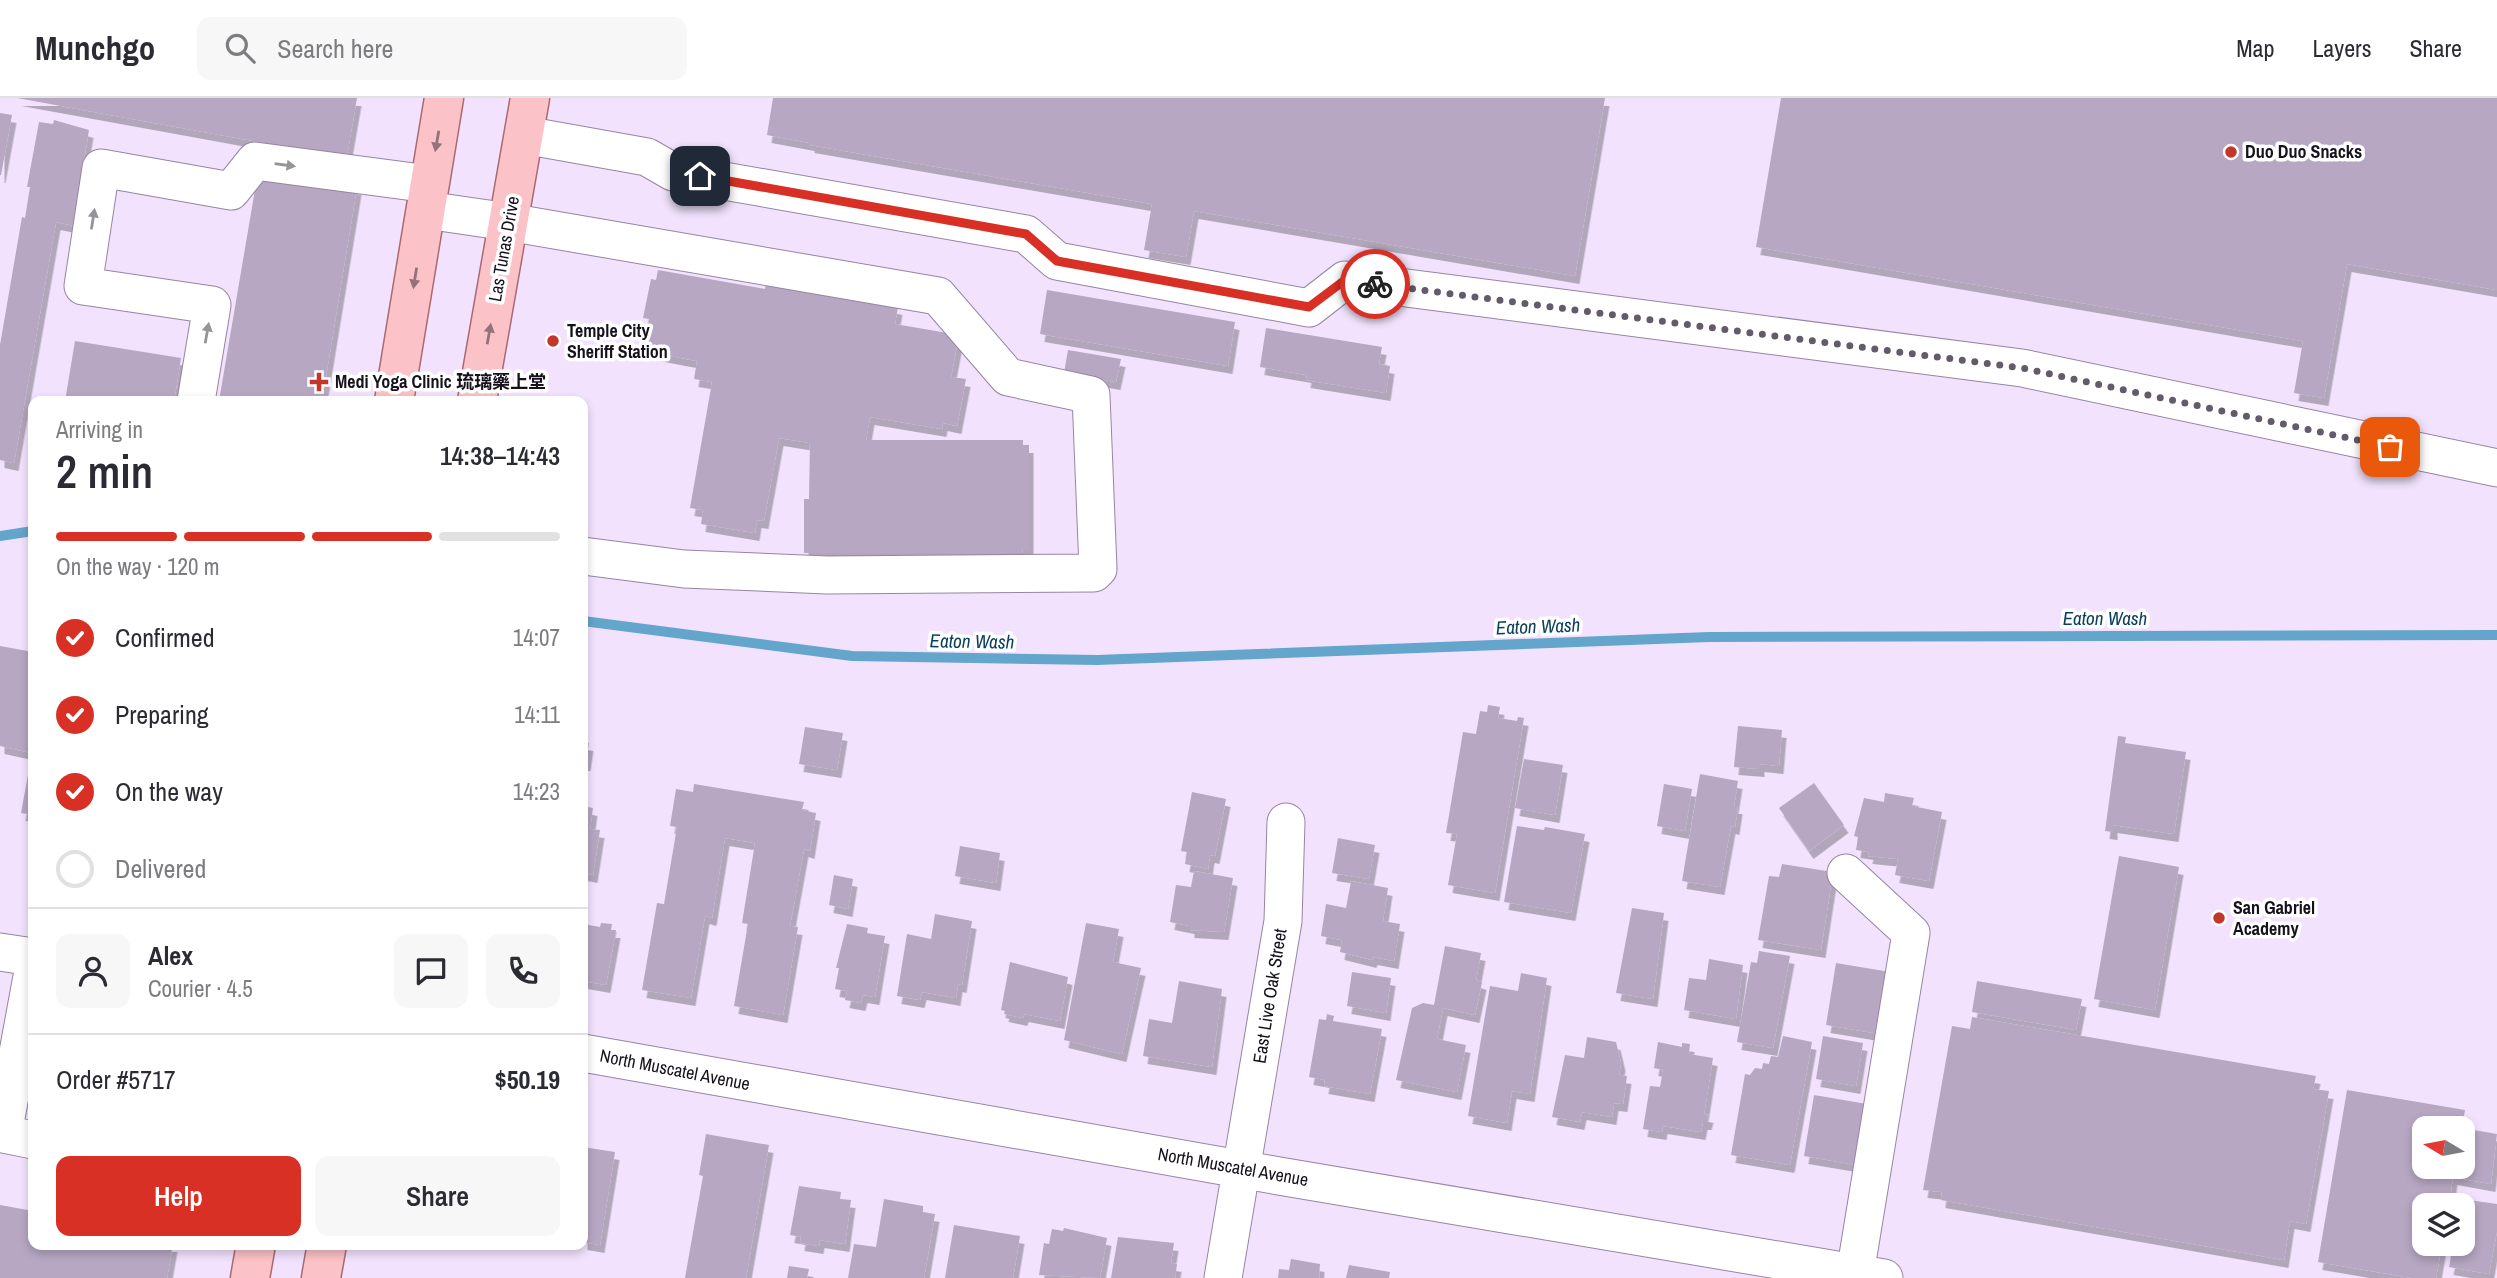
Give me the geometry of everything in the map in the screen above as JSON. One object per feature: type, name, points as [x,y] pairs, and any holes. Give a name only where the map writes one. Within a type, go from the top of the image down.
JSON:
[{"type":"main road","points":[[395,396],[444,98]]},
{"type":"main road","name":"Las Tunas Drive","points":[[478,396],[530,98]]},
{"type":"main road","points":[[250,1278],[255,1250]]},
{"type":"main road","points":[[321,1278],[326,1250]]},
{"type":"street","points":[[524,135],[647,157],[673,172],[1026,234],[1057,261],[1309,307],[1345,280],[2022,368],[2497,468]]},
{"type":"street","points":[[198,396],[212,305],[83,286],[101,168],[231,191],[255,161],[428,197],[508,222],[937,296],[1007,377],[1091,395],[1098,569],[1094,573],[827,575],[684,569],[588,556]]},
{"type":"street","name":"East Live Oak Street","points":[[1223,1278],[1283,920],[1286,822]]},
{"type":"street","points":[[1846,873],[1911,933],[1870,1276]]},
{"type":"street","points":[[0,952],[28,956]]},
{"type":"street","points":[[28,998],[3,1134],[28,1139]]},
{"type":"street","name":"North Muscatel Avenue","points":[[588,1054],[1870,1276]]},
{"type":"building","points":[[17,98],[357,98],[346,161],[309,151]]},
{"type":"building","points":[[773,98],[1605,98],[1575,276],[1194,211],[1186,257],[1144,250],[1152,204],[810,145],[767,135]]},
{"type":"building","points":[[1781,98],[2497,98],[2497,290],[2347,264],[2324,398],[2294,393],[2303,341],[1756,247]]},
{"type":"building","points":[[0,113],[12,115],[1,175],[0,175]]},
{"type":"building","points":[[54,120],[89,130],[78,195],[75,198],[80,199],[75,226],[56,222],[14,463],[0,460],[0,345],[22,217],[25,218],[30,187],[27,187],[39,122],[53,124]]},
{"type":"building","points":[[258,172],[357,187],[323,396],[220,396]]},
{"type":"building","points":[[658,270],[765,289],[766,283],[898,307],[895,324],[959,335],[951,377],[966,379],[957,426],[943,423],[942,429],[870,417],[866,440],[1023,440],[1023,445],[1029,445],[1029,549],[1022,549],[1023,553],[804,553],[804,499],[809,499],[810,443],[779,438],[764,521],[757,520],[755,533],[701,524],[703,510],[690,508],[712,382],[694,379],[697,361],[644,351],[649,319],[643,318],[651,279],[656,280]]},
{"type":"building","points":[[1047,290],[1235,322],[1228,366],[1040,334]]},
{"type":"building","points":[[1266,328],[1382,347],[1379,364],[1390,366],[1386,393],[1306,380],[1307,375],[1260,367]]},
{"type":"building","points":[[75,341],[181,358],[175,396],[66,396]]},
{"type":"building","points":[[1068,350],[1121,359],[1116,382],[1064,373]]},
{"type":"building","points":[[0,646],[28,651],[28,752],[0,746]]},
{"type":"building","points":[[1488,705],[1500,707],[1498,718],[1517,721],[1518,717],[1524,718],[1495,893],[1448,885],[1457,834],[1446,833],[1463,732],[1476,734],[1480,711],[1487,712]]},
{"type":"building","points":[[1738,726],[1782,730],[1779,766],[1760,764],[1760,769],[1734,767]]},
{"type":"building","points":[[805,727],[843,733],[837,770],[799,764]]},
{"type":"building","points":[[2118,736],[2126,737],[2125,743],[2186,752],[2174,834],[2113,825],[2113,832],[2105,831]]},
{"type":"building","points":[[1524,759],[1563,765],[1555,815],[1515,808]]},
{"type":"building","points":[[1700,774],[1738,781],[1734,806],[1738,806],[1735,827],[1731,826],[1720,887],[1682,881]]},
{"type":"building","points":[[28,775],[28,814],[21,813]]},
{"type":"building","points":[[1814,783],[1844,825],[1809,851],[1779,808]]},
{"type":"building","points":[[694,784],[804,802],[802,810],[816,813],[810,851],[804,849],[790,926],[798,927],[783,1015],[734,1006],[748,924],[742,923],[755,843],[725,838],[712,918],[705,916],[691,998],[642,990],[657,903],[664,904],[677,827],[670,826],[676,789],[693,792]]},
{"type":"building","points":[[1664,784],[1692,789],[1685,831],[1657,826]]},
{"type":"building","points":[[1192,792],[1226,799],[1215,856],[1210,855],[1208,869],[1185,864],[1187,852],[1181,851]]},
{"type":"building","points":[[1885,793],[1914,798],[1912,806],[1942,812],[1929,881],[1895,875],[1898,859],[1868,856],[1869,852],[1856,850],[1858,837],[1854,836],[1864,798],[1884,802]]},
{"type":"building","points":[[588,807],[593,808],[590,829],[600,830],[593,875],[588,874]]},
{"type":"building","points":[[1517,826],[1544,830],[1545,827],[1585,834],[1571,913],[1504,902]]},
{"type":"building","points":[[1338,838],[1375,845],[1369,879],[1332,873]]},
{"type":"building","points":[[960,846],[1000,853],[996,883],[955,876]]},
{"type":"building","points":[[2119,856],[2179,867],[2155,1010],[2094,999]]},
{"type":"building","points":[[1782,864],[1833,872],[1821,950],[1758,940],[1769,876],[1779,877]]},
{"type":"building","points":[[1194,871],[1233,878],[1224,932],[1190,930],[1190,926],[1170,922],[1176,885],[1191,887]]},
{"type":"building","points":[[834,875],[853,879],[848,909],[829,905]]},
{"type":"building","points":[[1351,881],[1388,888],[1383,921],[1400,924],[1394,961],[1373,957],[1372,960],[1340,952],[1342,940],[1321,936],[1326,904],[1346,908]]},
{"type":"building","points":[[1632,908],[1664,913],[1653,999],[1616,993]]},
{"type":"building","points":[[935,914],[972,921],[962,985],[958,984],[956,998],[922,992],[920,1000],[897,996],[907,934],[931,939]]},
{"type":"building","points":[[601,923],[612,924],[611,930],[616,930],[606,985],[588,982],[588,925],[600,927]]},
{"type":"building","points":[[1086,923],[1119,929],[1113,962],[1141,968],[1122,1054],[1064,1040]]},
{"type":"building","points":[[847,924],[868,928],[867,933],[885,936],[875,997],[863,995],[861,1003],[845,1000],[847,991],[835,989],[839,968],[836,968]]},
{"type":"building","points":[[1445,946],[1481,953],[1476,980],[1482,982],[1475,1015],[1443,1008],[1437,1039],[1466,1045],[1457,1092],[1396,1080],[1412,1008],[1423,1003],[1434,1005]]},
{"type":"building","points":[[1759,951],[1790,956],[1773,1048],[1737,1042],[1751,962],[1757,963]]},
{"type":"building","points":[[1709,959],[1743,965],[1736,1019],[1684,1010],[1689,978],[1706,980]]},
{"type":"building","points":[[1010,962],[1068,977],[1060,1021],[1024,1014],[1023,1018],[1004,1014],[1005,1011],[1001,1010]]},
{"type":"building","points":[[1836,963],[1896,973],[1886,1035],[1826,1025]]},
{"type":"building","points":[[1352,972],[1391,978],[1386,1013],[1347,1006]]},
{"type":"building","points":[[1521,973],[1547,978],[1530,1094],[1512,1091],[1507,1123],[1468,1116],[1490,986],[1518,991]]},
{"type":"building","points":[[1179,981],[1222,989],[1212,1067],[1143,1056],[1149,1019],[1172,1023]]},
{"type":"building","points":[[1977,981],[2082,999],[2076,1030],[1972,1012]]},
{"type":"building","points":[[1327,1014],[1334,1016],[1333,1021],[1382,1029],[1370,1094],[1324,1086],[1325,1080],[1309,1077],[1319,1019],[1326,1020]]},
{"type":"building","points":[[1972,1017],[2316,1076],[2313,1089],[2329,1091],[2306,1224],[2290,1221],[2284,1260],[1941,1200],[1942,1192],[1923,1190],[1952,1026],[1970,1029]]},
{"type":"building","points":[[1783,1036],[1812,1042],[1790,1165],[1731,1155],[1745,1074],[1750,1075],[1755,1068],[1762,1069],[1763,1063],[1769,1064],[1771,1056],[1778,1057]]},
{"type":"building","points":[[1823,1036],[1863,1043],[1856,1086],[1816,1079]]},
{"type":"building","points":[[1587,1037],[1616,1042],[1621,1063],[1619,1075],[1627,1076],[1623,1104],[1614,1103],[1612,1117],[1582,1112],[1580,1122],[1552,1117],[1565,1055],[1584,1058]]},
{"type":"building","points":[[1658,1042],[1682,1047],[1682,1043],[1690,1044],[1689,1054],[1713,1058],[1704,1114],[1709,1115],[1707,1122],[1703,1122],[1701,1132],[1663,1126],[1662,1132],[1643,1129],[1650,1086],[1660,1087],[1663,1070],[1654,1068]]},
{"type":"building","points":[[2347,1090],[2465,1110],[2464,1116],[2412,1116],[2412,1180],[2453,1180],[2451,1193],[2412,1193],[2412,1256],[2440,1256],[2436,1278],[2412,1278],[2318,1262]]},
{"type":"building","points":[[1814,1095],[1873,1105],[1863,1166],[1804,1156]]},
{"type":"building","points":[[2475,1130],[2497,1134],[2491,1184],[2469,1180],[2475,1179]]},
{"type":"building","points":[[706,1134],[769,1145],[746,1278],[685,1278],[703,1176],[699,1175]]},
{"type":"building","points":[[588,1148],[615,1152],[600,1245],[588,1243]]},
{"type":"building","points":[[799,1186],[841,1192],[840,1199],[851,1200],[845,1244],[820,1240],[819,1246],[800,1243],[801,1237],[790,1235]]},
{"type":"building","points":[[884,1199],[923,1206],[923,1212],[935,1214],[924,1278],[848,1278],[854,1244],[876,1247]]},
{"type":"building","points":[[2475,1201],[2497,1204],[2497,1231],[2489,1274],[2449,1267],[2451,1256],[2475,1256]]},
{"type":"building","points":[[0,1205],[28,1210],[28,1250],[172,1250],[167,1278],[0,1278]]},
{"type":"building","points":[[954,1225],[1020,1236],[1013,1278],[945,1278]]},
{"type":"building","points":[[1064,1228],[1107,1238],[1100,1278],[1039,1275],[1044,1243],[1049,1244],[1052,1229],[1063,1231]]},
{"type":"building","points":[[1118,1237],[1174,1243],[1171,1263],[1177,1264],[1175,1278],[1111,1278]]},
{"type":"building","points":[[1291,1259],[1320,1264],[1319,1278],[1278,1278],[1279,1269],[1289,1270]]},
{"type":"building","points":[[1349,1265],[1390,1272],[1389,1278],[1346,1278]]},
{"type":"building","points":[[789,1266],[809,1269],[807,1278],[787,1278]]},
{"type":"waterway","name":"Eaton Wash","points":[[0,536],[28,532]]},
{"type":"waterway","name":"Eaton Wash","points":[[588,622],[852,656],[1097,660],[1709,637],[2497,635]]},
{"type":"way so far","points":[[1375,284],[2022,368],[2390,447]]},
{"type":"place","name":"Duo Duo Snacks","points":[[2231,152]]},
{"type":"place","name":"Temple City Sheriff Station","points":[[553,341]]},
{"type":"place","name":"Medi Yoga Clinic 琉璃藥上堂","points":[[319,382]]},
{"type":"place","name":"San Gabriel Academy","points":[[2219,918]]},
{"type":"route","points":[[700,176],[1026,234],[1057,261],[1309,307],[1345,280],[1375,284]]}]
